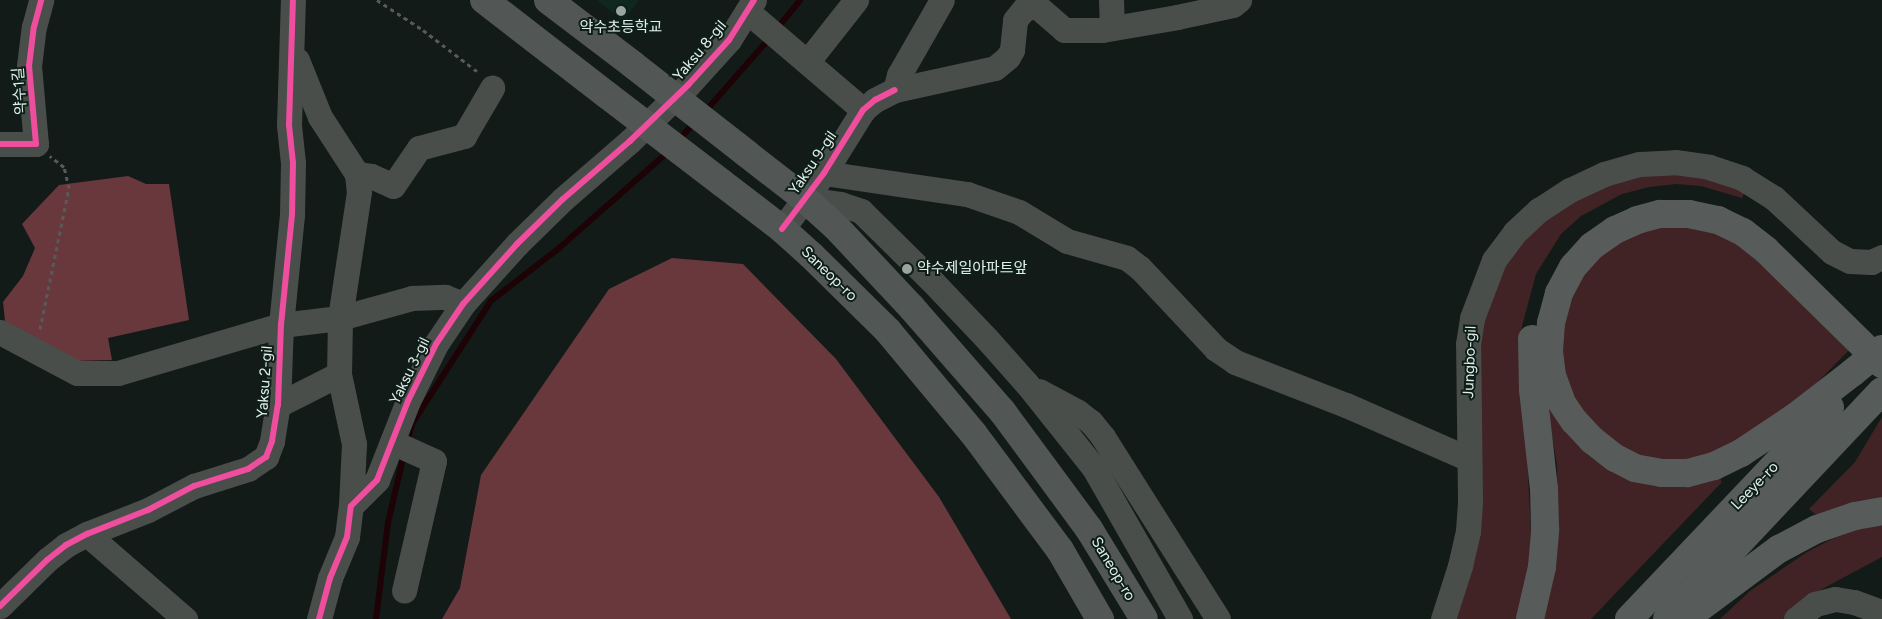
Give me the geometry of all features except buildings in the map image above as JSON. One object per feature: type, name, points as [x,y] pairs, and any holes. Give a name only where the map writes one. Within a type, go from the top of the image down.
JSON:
[{"type":"highway","points":[[1530,619],[1542,567],[1545,529],[1544,489],[1531,351],[1535,316],[1544,286],[1558,260],[1578,238],[1601,219],[1633,205],[1663,198],[1694,199],[1727,206],[1753,220],[1776,238],[1882,342]]},
{"type":"highway","points":[[1882,348],[1867,385],[1796,418],[1742,454],[1714,466],[1687,473],[1662,473],[1635,468],[1614,458],[1592,440],[1574,421],[1562,403],[1552,376],[1548,351],[1551,323],[1560,293],[1573,267],[1592,246],[1615,230],[1637,220],[1660,214],[1689,214],[1718,220],[1743,232],[1766,250],[1882,364]]},
{"type":"highway","name":"Leeye-ro","points":[[1667,619],[1867,385],[1882,354]]},
{"type":"highway","name":"Leeye-ro","points":[[1629,619],[1867,385]]},
{"type":"highway","points":[[1685,619],[1725,587],[1778,549],[1817,529],[1855,516],[1882,512]]},
{"type":"main road","name":"Saneop-ro","points":[[484,0],[782,228],[888,331],[974,433],[1060,550],[1100,619]]},
{"type":"main road","name":"Saneop-ro","points":[[548,0],[805,199],[836,228],[912,308],[1002,411],[1089,529],[1144,619]]},
{"type":"street","name":"약수1길","points":[[36,144],[30,66],[34,27],[40,0]]},
{"type":"street","name":"Yaksu 2-gil","points":[[0,606],[47,560],[66,545],[87,534],[148,510],[194,486],[248,469],[266,457],[272,440],[278,405],[281,325],[292,215],[293,163],[289,125],[293,0]]},
{"type":"street","points":[[802,55],[856,0]]},
{"type":"street","points":[[895,90],[899,74],[942,0]]},
{"type":"street","points":[[1111,0],[1112,28]]},
{"type":"street","points":[[753,10],[863,110],[875,100],[895,90],[995,68],[1008,58],[1012,50],[1015,20],[1024,9],[1030,7],[1039,8],[1064,30],[1112,28],[1177,8],[1233,5],[1239,0]]},
{"type":"street","name":"Yaksu 8-gil","points":[[660,113],[710,62],[753,10]]},
{"type":"street","points":[[292,38],[299,69],[320,116],[357,174],[359,192],[340,318],[339,374],[354,444],[351,506],[347,537],[330,578],[319,619]]},
{"type":"street","points":[[357,174],[370,176],[393,186],[419,148],[464,136],[492,88]]},
{"type":"street","name":"Yaksu 9-gil","points":[[782,228],[824,173],[863,110]]},
{"type":"street","name":"Yaksu 3-gil","points":[[351,506],[377,480],[408,401],[436,344],[463,304],[517,244],[563,199],[660,113]]},
{"type":"street","points":[[0,144],[36,144]]},
{"type":"street","name":"Jungbo-gil","points":[[1443,619],[1455,585],[1468,531],[1470,459],[1468,344],[1472,318],[1494,260],[1515,232],[1538,210],[1570,190],[1604,174],[1640,164],[1675,162],[1709,167],[1742,178],[1774,198],[1832,252],[1850,261],[1871,262],[1882,257]]},
{"type":"street","points":[[824,173],[946,189],[1002,205],[1019,212],[1067,240],[1127,258],[1140,268],[1216,349],[1235,362],[1346,405],[1470,459]]},
{"type":"street","points":[[805,199],[840,204],[861,212],[931,280],[1027,384],[1094,468],[1180,619]]},
{"type":"street","points":[[281,325],[340,318],[412,298],[444,297],[463,304]]},
{"type":"street","name":"Yaksu 2-gil","points":[[0,332],[77,373],[118,374],[281,325]]},
{"type":"street","points":[[278,405],[339,374]]},
{"type":"street","points":[[1027,384],[1078,412],[1097,430],[1218,619]]},
{"type":"street","points":[[392,442],[434,461],[404,591]]},
{"type":"street","points":[[87,534],[185,619]]},
{"type":"street","points":[[1796,619],[1815,604],[1835,599],[1854,602],[1882,612]]},
{"type":"path","points":[[377,0],[454,52],[479,73],[492,88]]},
{"type":"path","points":[[36,144],[64,167],[69,188],[36,352]]},
{"type":"shaded area","name":"약수초등학교","points":[[597,0],[639,0],[623,21]]},
{"type":"shaded area","points":[[1673,173],[1700,176],[1745,191],[1742,198],[1701,186],[1676,184],[1649,187],[1622,194],[1581,216],[1561,234],[1536,274],[1522,326],[1519,366],[1527,453],[1531,535],[1528,580],[1519,619],[1454,619],[1479,325],[1501,270],[1521,243],[1549,216],[1579,197],[1612,182],[1643,174]]},
{"type":"shaded area","points":[[128,176],[146,184],[169,184],[189,320],[108,338],[112,360],[71,361],[5,321],[3,302],[23,276],[35,248],[22,224],[59,185]]},
{"type":"shaded area","points":[[1675,221],[1738,239],[1851,348],[1810,390],[1778,417],[1707,457],[1666,462],[1645,458],[1610,440],[1579,411],[1560,359],[1564,301],[1608,243]]},
{"type":"shaded area","points":[[672,258],[743,264],[836,359],[939,497],[1011,619],[442,619],[460,588],[481,475],[609,289]]},
{"type":"shaded area","points":[[1548,412],[1554,412],[1589,456],[1607,467],[1718,475],[1722,482],[1591,619],[1543,619],[1556,566],[1558,527],[1557,465]]},
{"type":"shaded area","points":[[1882,417],[1882,503],[1820,518],[1809,509],[1855,462]]},
{"type":"shaded area","points":[[1882,525],[1882,557],[1809,596],[1783,619],[1720,619],[1750,591],[1807,552],[1830,540],[1859,529]]},
{"type":"waterway","points":[[776,30],[800,0]]},
{"type":"waterway","points":[[704,113],[769,39]]},
{"type":"waterway","points":[[679,140],[694,123]]},
{"type":"waterway","points":[[407,442],[412,424],[491,301],[558,249],[669,151]]},
{"type":"waterway","points":[[376,619],[388,523],[404,454]]},
{"type":"cycle path","points":[[0,144],[36,144],[29,66],[34,27],[41,0]]},
{"type":"cycle path","points":[[0,606],[47,560],[66,545],[87,534],[148,510],[194,486],[248,469],[266,457],[272,441],[278,405],[281,325],[292,215],[293,163],[289,125],[293,0]]},
{"type":"cycle path","points":[[319,619],[330,578],[347,537],[351,506],[377,480],[408,401],[436,344],[463,304],[517,244],[563,199],[630,141],[688,85],[729,40],[754,0]]},
{"type":"cycle path","points":[[782,229],[824,173],[863,110],[875,100],[895,90]]},
{"type":"place","name":"약수초등학교","points":[[621,11]]},
{"type":"place","name":"약수제일아파트앞","points":[[907,269]]}]
